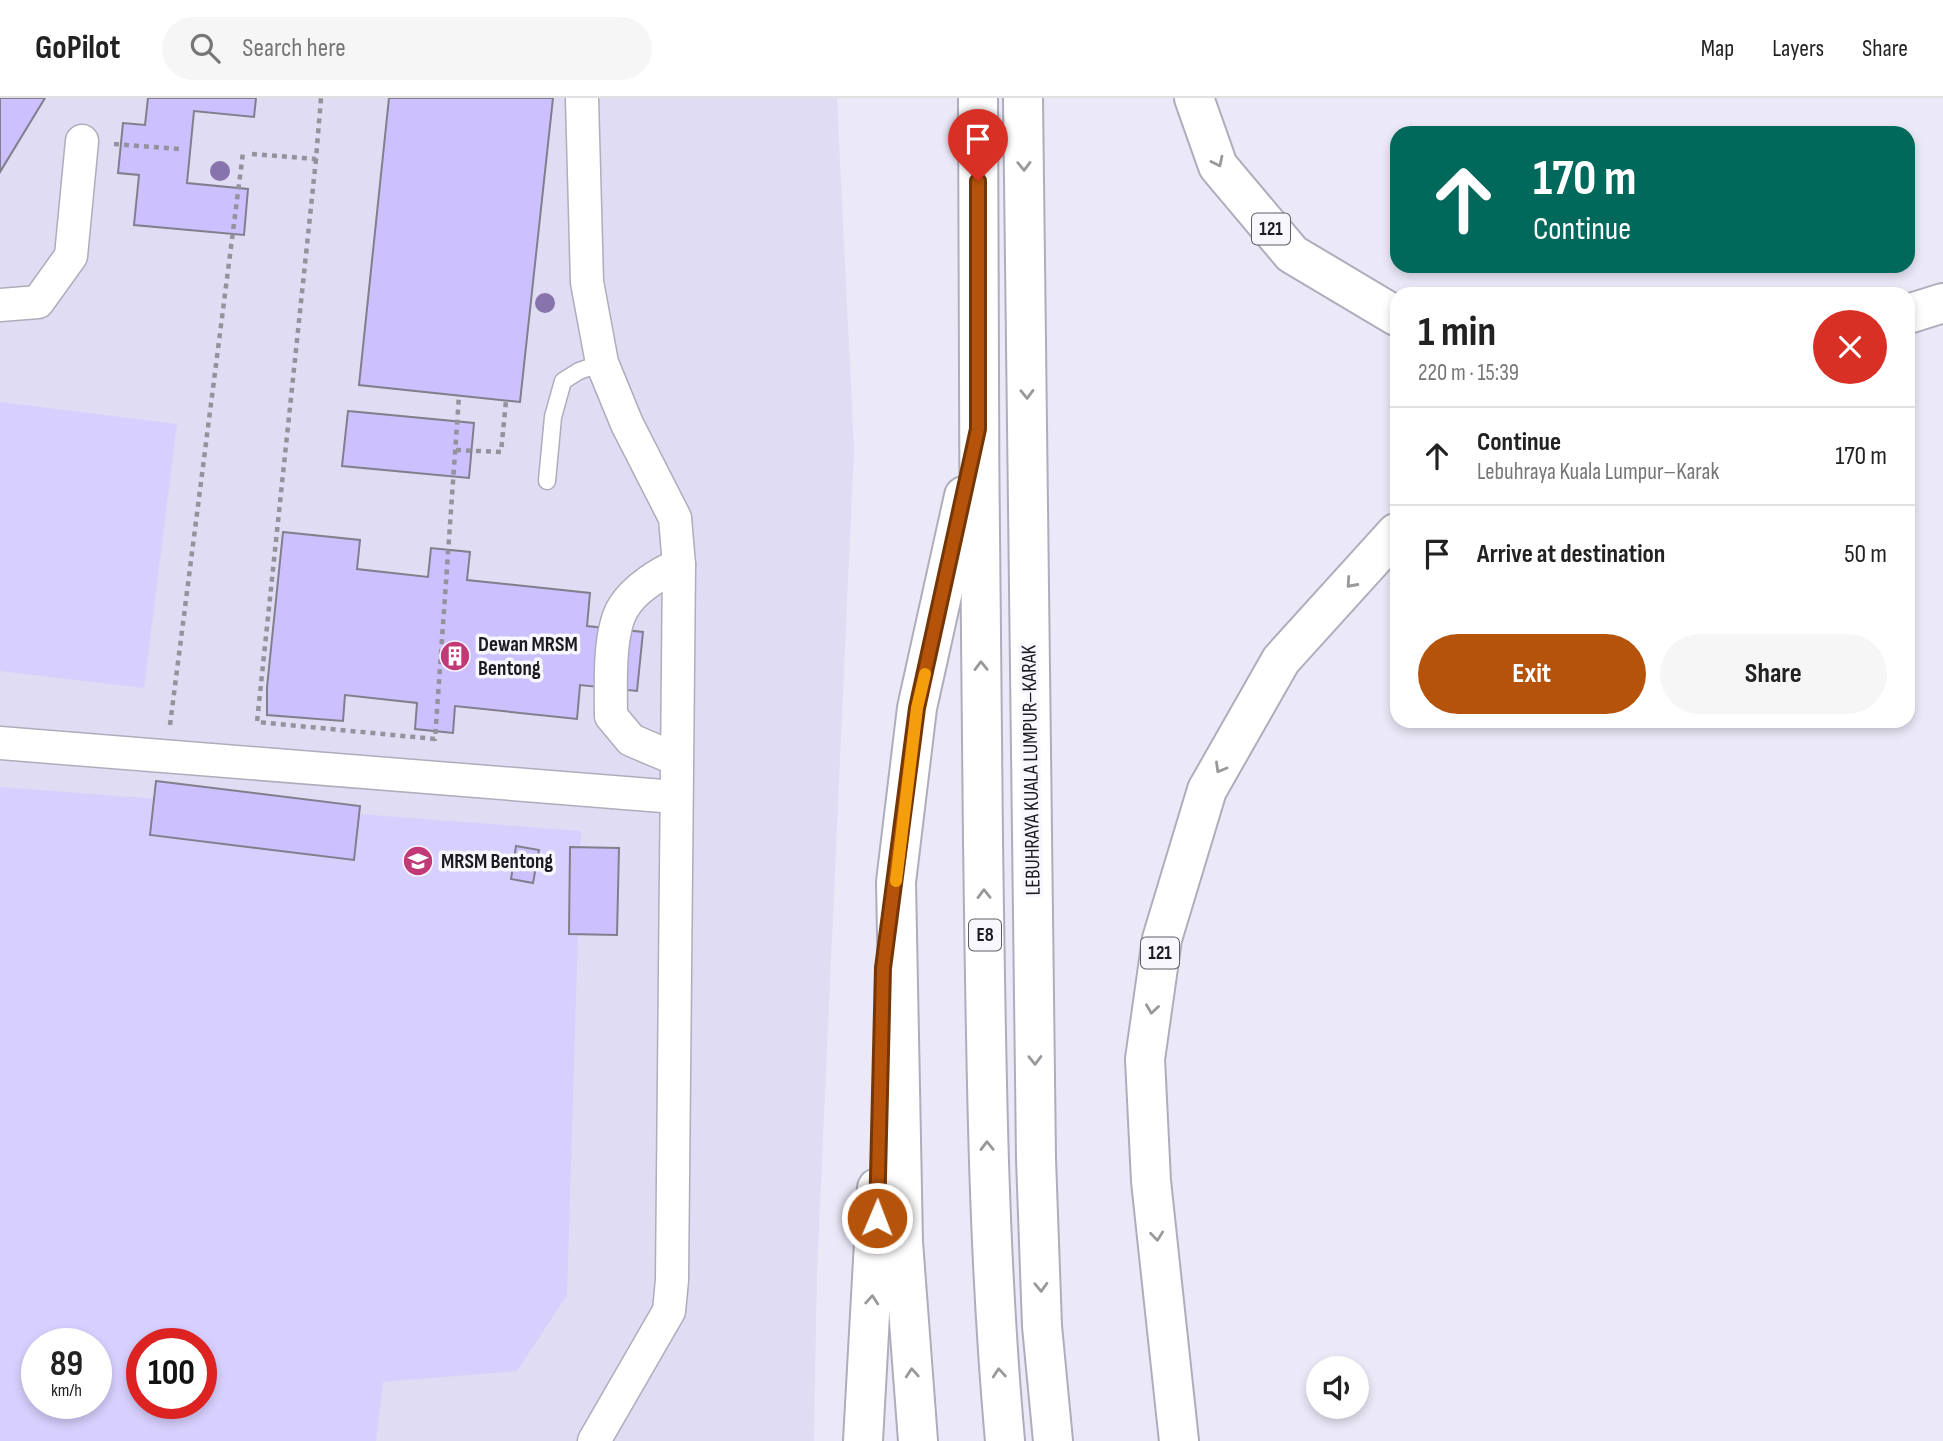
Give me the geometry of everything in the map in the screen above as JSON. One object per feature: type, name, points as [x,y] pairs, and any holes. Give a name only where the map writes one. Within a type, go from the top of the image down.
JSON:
[{"type":"highway","name":"E8","points":[[978,98],[978,429],[987,1158],[995,1331],[1005,1441]]},
{"type":"highway","name":"LEBUHRAYA KUALA LUMPUR–KARAK","points":[[1023,98],[1036,1158],[1042,1326],[1053,1441]]},
{"type":"highway","name":"121","points":[[1194,98],[1218,166],[1292,254],[1390,312]]},
{"type":"highway","points":[[1915,312],[1943,303]]},
{"type":"highway","points":[[863,1441],[876,1246],[883,968],[917,708],[978,429]]},
{"type":"highway","name":"121","points":[[1179,1441],[1151,1181],[1144,1059],[1162,939],[1207,790],[1281,660],[1390,540]]},
{"type":"highway","points":[[896,882],[903,1242],[918,1441]]},
{"type":"street","points":[[582,98],[587,282],[602,363],[627,424],[675,518],[679,565],[675,1152],[668,1311],[594,1441]]},
{"type":"street","points":[[0,305],[38,302],[71,256],[82,141]]},
{"type":"street","points":[[676,759],[631,740],[611,716],[611,657],[623,608],[658,574],[679,565]]},
{"type":"street","points":[[0,743],[676,797]]},
{"type":"lane","points":[[547,481],[553,417],[563,381],[579,371],[602,363]]},
{"type":"path","points":[[321,98],[272,567],[264,681],[257,722],[435,739],[459,396]]},
{"type":"path","points":[[82,141],[180,149]]},
{"type":"path","points":[[166,756],[243,153]]},
{"type":"path","points":[[252,154],[316,159]]},
{"type":"path","points":[[456,450],[501,452],[506,401]]},
{"type":"path","points":[[272,567],[279,568]]},
{"type":"shaded area","name":"MRSM Bentong","points":[[0,98],[837,98],[854,449],[817,1272],[814,1441],[0,1441]]},
{"type":"shaded area","points":[[0,402],[177,424],[144,688],[0,671]]},
{"type":"shaded area","points":[[0,787],[581,831],[567,1295],[517,1371],[383,1382],[376,1441],[0,1441]]},
{"type":"building","points":[[0,98],[45,98],[0,172]]},
{"type":"building","points":[[148,98],[256,98],[254,117],[194,111],[187,183],[248,189],[244,235],[134,225],[139,175],[118,173],[123,123],[145,125]]},
{"type":"building","points":[[389,98],[553,98],[520,402],[359,385]]},
{"type":"building","points":[[348,411],[474,423],[469,478],[342,466]]},
{"type":"building","name":"Dewan MRSM Bentong","points":[[283,532],[360,540],[357,569],[428,577],[431,548],[470,552],[467,580],[590,593],[587,626],[643,632],[637,691],[580,685],[577,719],[455,706],[453,733],[415,729],[417,703],[345,695],[343,721],[267,715],[267,687]]},
{"type":"building","points":[[156,781],[360,806],[354,860],[150,835]]},
{"type":"building","points":[[516,846],[539,850],[533,883],[511,879]]},
{"type":"building","points":[[570,847],[619,848],[617,935],[569,934]]},
{"type":"slow traffic","points":[[896,881],[917,708],[925,674]]},
{"type":"place","name":"Dewan MRSM Bentong","points":[[455,656]]},
{"type":"place","name":"MRSM Bentong","points":[[418,861]]},
{"type":"route","points":[[877,1218],[883,968],[917,708],[978,429],[978,181]]}]
